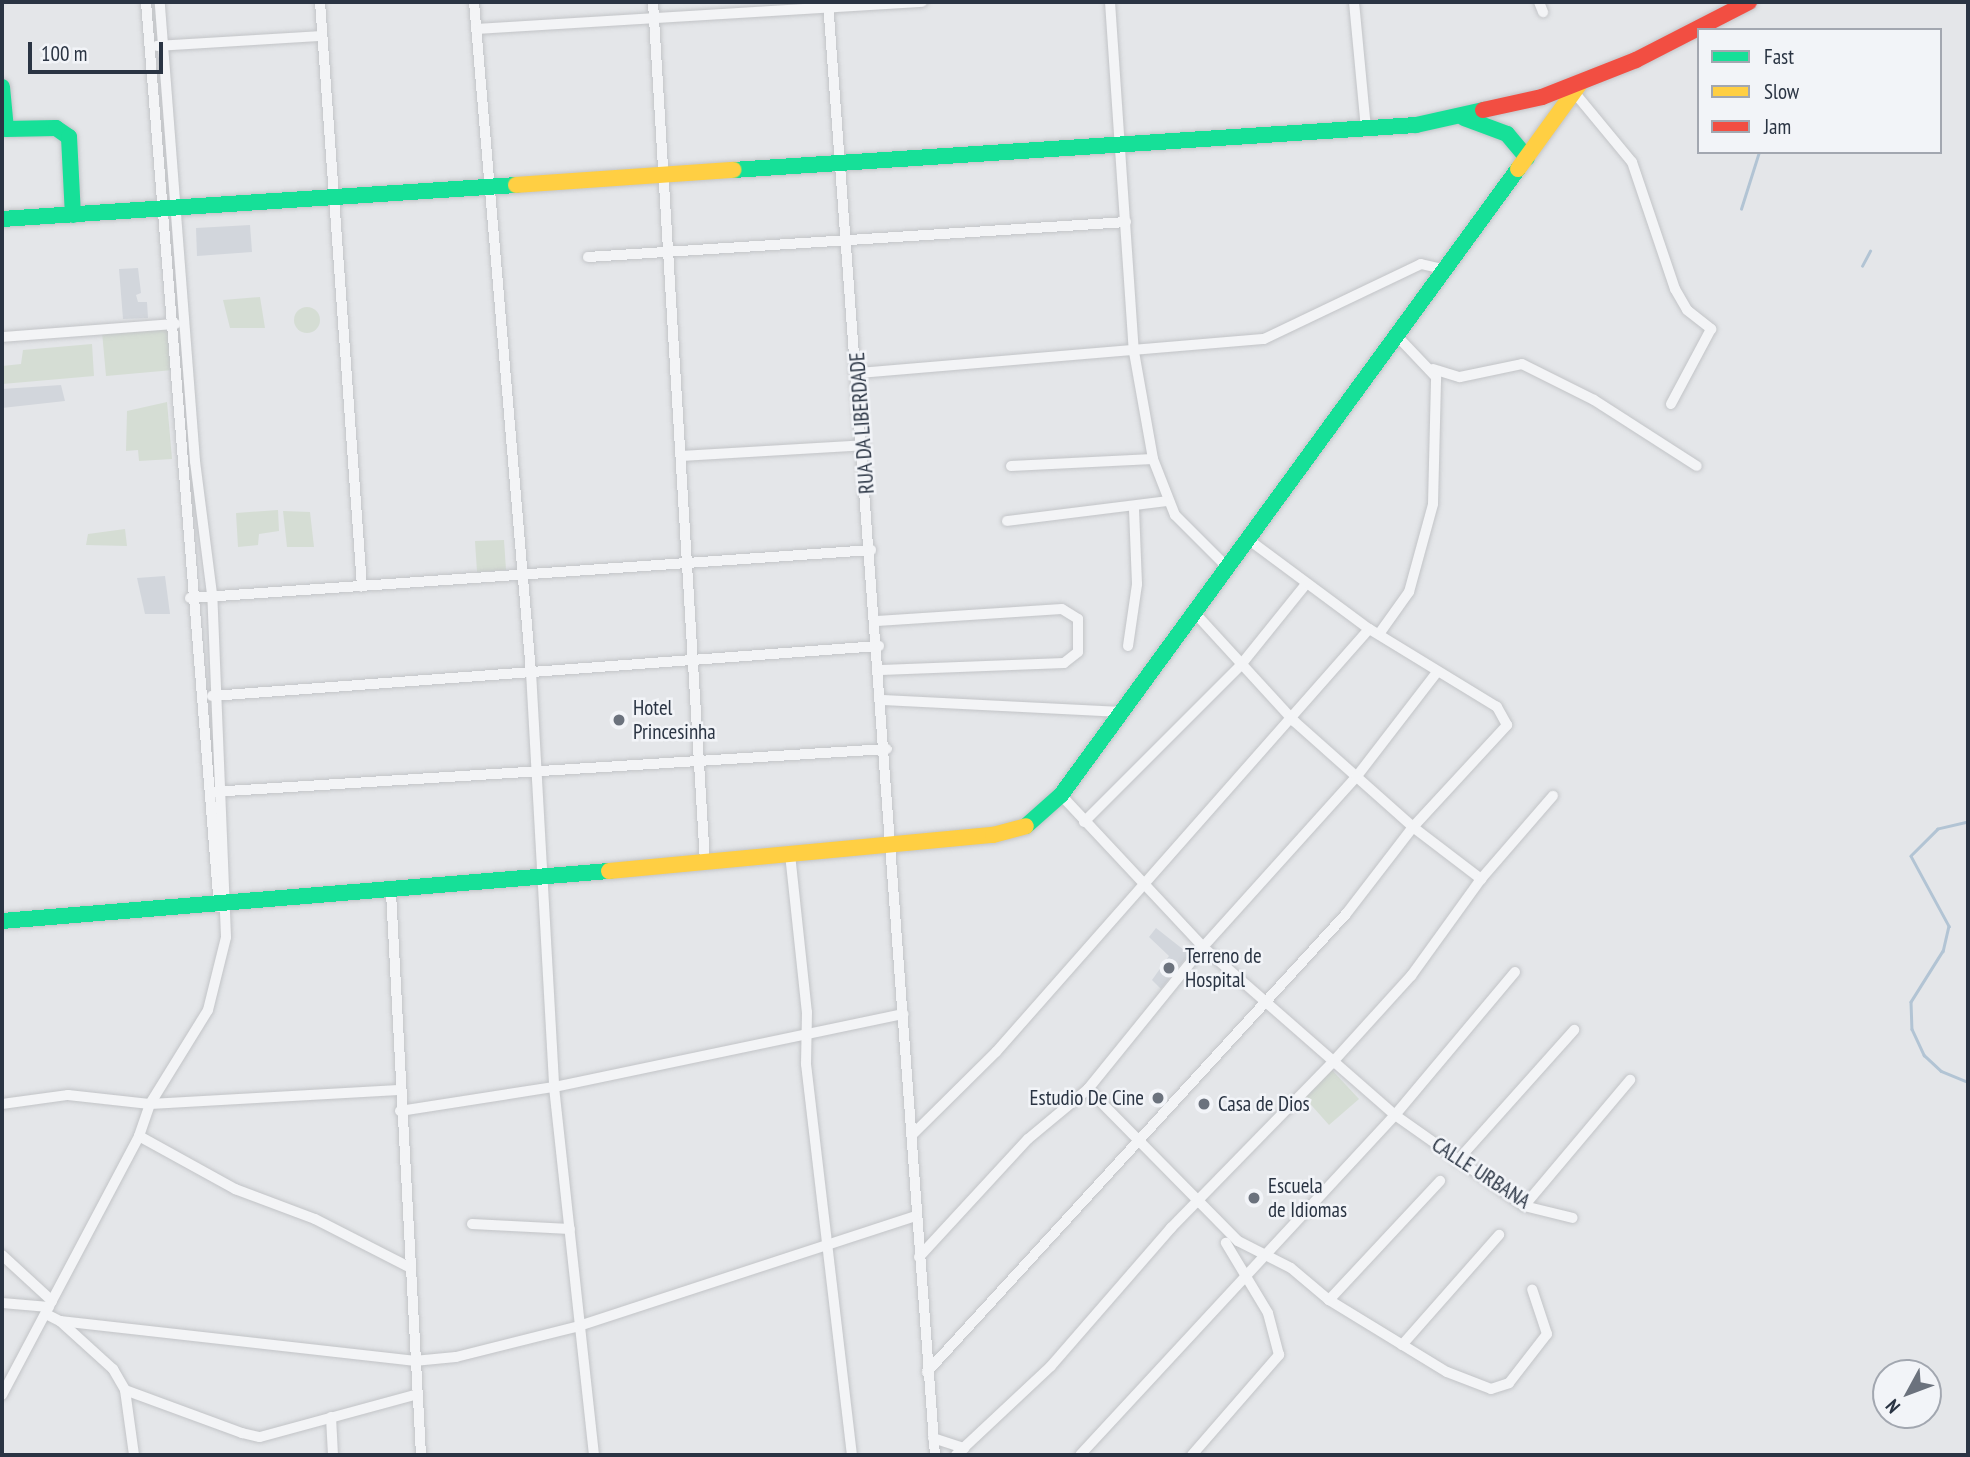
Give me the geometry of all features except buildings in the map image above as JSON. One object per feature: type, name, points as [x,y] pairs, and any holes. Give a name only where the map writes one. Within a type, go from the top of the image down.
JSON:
[{"type":"street","points":[[2,1395],[139,1136],[150,1104],[208,1010],[224,908],[220,791],[212,696],[212,594],[186,323],[169,209],[146,2]]},
{"type":"street","points":[[160,2],[171,324],[190,598],[205,793],[224,908]]},
{"type":"street","points":[[320,2],[362,586]]},
{"type":"street","points":[[474,2],[531,672],[554,1087],[594,1455]]},
{"type":"street","points":[[653,2],[705,861]]},
{"type":"street","points":[[477,29],[828,4],[922,2]]},
{"type":"street","points":[[1110,2],[1134,352],[1153,459],[1168,501],[1197,542],[1228,568]]},
{"type":"street","points":[[1354,2],[1366,130]]},
{"type":"street","points":[[2,219],[1119,144],[1366,130],[1464,118],[1577,87],[1749,2]]},
{"type":"street","name":"RUA DA LIBERDADE","points":[[828,4],[895,844],[916,1216],[935,1455]]},
{"type":"street","points":[[149,46],[322,36]]},
{"type":"street","points":[[2,87],[3,121],[65,132],[72,149],[73,215]]},
{"type":"street","points":[[2,920],[224,908],[1016,830],[1061,796],[1399,338],[1577,87]]},
{"type":"street","points":[[1577,87],[1632,162],[1675,289],[1687,310],[1711,329],[1671,404]]},
{"type":"street","points":[[1464,118],[1507,134],[1527,158]]},
{"type":"street","points":[[588,257],[1125,222]]},
{"type":"street","points":[[858,373],[1134,352],[1264,339],[1421,264],[1447,270]]},
{"type":"street","points":[[2,337],[186,323]]},
{"type":"street","points":[[1399,338],[1433,369],[1460,377],[1522,364],[1697,466]]},
{"type":"street","points":[[913,1134],[958,1094],[1409,592],[1433,504],[1433,369]]},
{"type":"street","points":[[681,456],[863,445]]},
{"type":"street","points":[[1012,466],[1153,459]]},
{"type":"street","points":[[1007,521],[1134,509],[1168,501]]},
{"type":"street","points":[[1128,646],[1137,584],[1134,509]]},
{"type":"street","points":[[927,1372],[982,1319],[1262,999],[1346,914],[1413,827],[1507,725],[1497,707],[1437,673],[1374,632],[1249,540]]},
{"type":"street","points":[[190,598],[212,594],[522,576],[871,550]]},
{"type":"street","points":[[1084,822],[1240,666],[1306,584]]},
{"type":"street","points":[[877,621],[1062,610],[1078,619],[1078,652],[1064,663],[881,670]]},
{"type":"street","points":[[1195,613],[1240,666],[1294,721],[1413,827],[1481,879]]},
{"type":"street","points":[[212,696],[879,646]]},
{"type":"street","points":[[919,1257],[1028,1139],[1088,1088],[1203,947],[1357,776],[1437,673]]},
{"type":"street","points":[[883,700],[1122,712]]},
{"type":"street","points":[[205,793],[887,749]]},
{"type":"street","name":"CALLE URBANA","points":[[1061,796],[1143,888],[1203,947],[1332,1063],[1395,1115],[1524,1206],[1573,1218]]},
{"type":"street","points":[[933,1438],[960,1452],[1051,1366],[1197,1201],[1332,1063],[1411,976],[1481,879],[1553,796]]},
{"type":"street","points":[[790,854],[804,1033],[852,1455]]},
{"type":"street","points":[[391,892],[415,1395],[421,1455]]},
{"type":"street","points":[[1080,1455],[1263,1251],[1395,1115],[1515,972]]},
{"type":"street","points":[[400,1111],[554,1087],[903,1014]]},
{"type":"street","points":[[1457,1161],[1574,1030]]},
{"type":"street","points":[[1524,1206],[1630,1080]]},
{"type":"street","points":[[1088,1088],[1220,1223],[1291,1268],[1329,1300],[1447,1372],[1498,1389],[1547,1334],[1532,1289]]},
{"type":"street","points":[[2,1104],[68,1095],[150,1104],[399,1090]]},
{"type":"street","points":[[139,1136],[211,1178],[315,1219],[409,1267]]},
{"type":"street","points":[[1329,1300],[1440,1181]]},
{"type":"street","points":[[60,1321],[414,1361],[499,1349],[579,1326],[916,1216]]},
{"type":"street","points":[[472,1224],[570,1229]]},
{"type":"street","points":[[1402,1345],[1499,1235]]},
{"type":"street","points":[[1192,1455],[1279,1355],[1268,1313],[1226,1243]]},
{"type":"street","points":[[2,1255],[35,1288],[60,1321],[113,1369],[125,1390],[134,1455]]},
{"type":"street","points":[[27,1302],[35,1288]]},
{"type":"street","points":[[2,1303],[27,1302],[49,1307]]},
{"type":"street","points":[[125,1390],[260,1437],[415,1395]]},
{"type":"street","points":[[331,1417],[333,1455]]},
{"type":"shaded area","points":[[250,225],[252,252],[197,256],[196,228]]},
{"type":"shaded area","points":[[138,268],[141,293],[136,295],[138,302],[147,302],[148,318],[123,319],[119,269]]},
{"type":"shaded area","points":[[260,297],[265,328],[230,328],[223,300]]},
{"type":"shaded area","points":[[307,307],[316,311],[320,320],[316,329],[307,333],[298,329],[294,320],[298,311]]},
{"type":"shaded area","points":[[169,326],[173,370],[106,376],[102,332]]},
{"type":"shaded area","points":[[92,344],[94,376],[2,384],[2,366],[21,364],[23,350]]},
{"type":"shaded area","points":[[61,385],[65,401],[2,408],[2,389]]},
{"type":"shaded area","points":[[167,402],[172,459],[139,461],[138,450],[126,451],[127,411]]},
{"type":"shaded area","points":[[278,510],[279,531],[259,534],[258,545],[238,547],[236,513]]},
{"type":"shaded area","points":[[283,511],[310,512],[314,547],[287,547]]},
{"type":"shaded area","points":[[125,529],[127,546],[86,545],[88,534]]},
{"type":"shaded area","points":[[504,540],[506,570],[477,572],[475,541]]},
{"type":"shaded area","points":[[165,576],[170,614],[145,614],[137,578]]},
{"type":"shaded area","name":"Terreno de Hospital","points":[[1156,928],[1189,954],[1161,989],[1152,980],[1169,956],[1149,937]]},
{"type":"shaded area","points":[[1332,1070],[1359,1099],[1329,1125],[1305,1098]]},
{"type":"waterway","points":[[1741,209],[1758,154]]},
{"type":"waterway","points":[[1862,266],[1870,251]]},
{"type":"waterway","points":[[1968,822],[1938,829],[1911,856],[1949,926],[1943,951],[1911,1002],[1912,1029],[1924,1055],[1941,1071],[1968,1082]]},
{"type":"traffic: fast","points":[[2,87],[6,129],[56,128],[69,137],[73,215]]},
{"type":"traffic: fast","points":[[733,170],[1416,125],[1483,110]]},
{"type":"traffic: fast","points":[[1464,118],[1507,134],[1527,158]]},
{"type":"traffic: fast","points":[[1026,826],[1061,795],[1518,169]]},
{"type":"traffic: fast","points":[[2,219],[516,185]]},
{"type":"traffic: fast","points":[[2,921],[609,871]]},
{"type":"traffic: slow","points":[[1518,169],[1581,82]]},
{"type":"traffic: slow","points":[[516,185],[733,170]]},
{"type":"traffic: slow","points":[[609,871],[993,835],[1026,826]]},
{"type":"traffic: jam","points":[[1698,28],[1749,2]]},
{"type":"traffic: jam","points":[[1483,110],[1542,97],[1636,60],[1697,29]]},
{"type":"place","name":"Hotel Princesinha","points":[[619,720]]},
{"type":"place","name":"Terreno de Hospital","points":[[1169,968]]},
{"type":"place","name":"Estudio De Cine","points":[[1158,1098]]},
{"type":"place","name":"Casa de Dios","points":[[1204,1104]]},
{"type":"place","name":"Escuela de Idiomas","points":[[1254,1198]]}]
